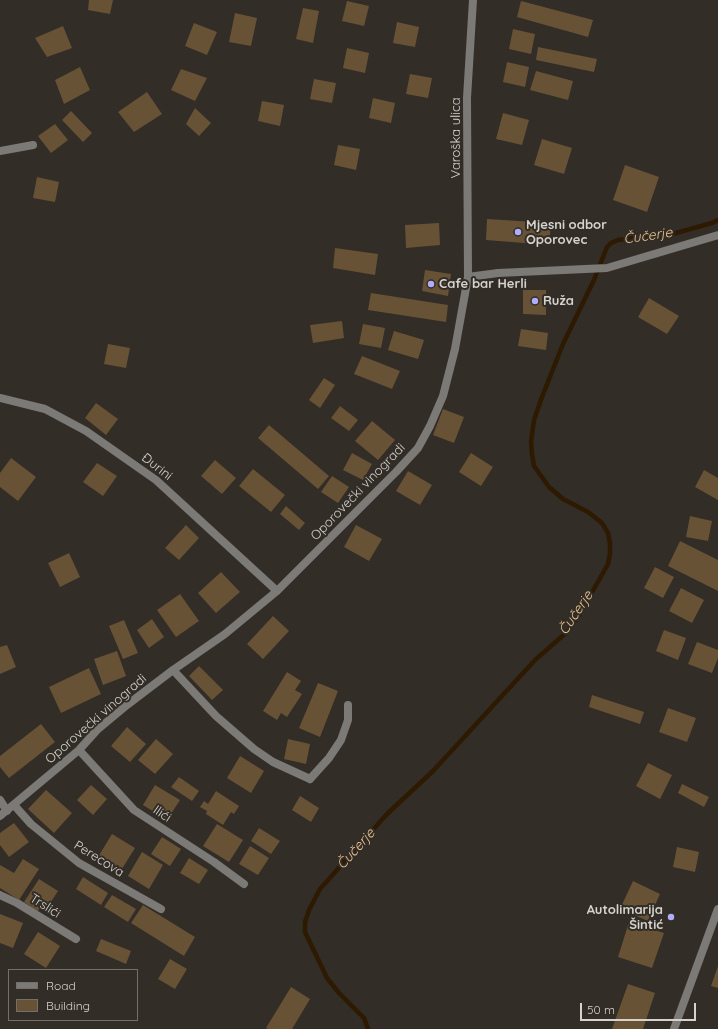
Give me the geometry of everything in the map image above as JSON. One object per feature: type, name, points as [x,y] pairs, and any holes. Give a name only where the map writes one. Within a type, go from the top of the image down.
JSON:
[{"type":"street","name":"Varoška ulica","points":[[468,277],[467,98],[473,0]]},
{"type":"street","points":[[0,151],[33,145]]},
{"type":"street","points":[[468,277],[498,273],[607,268],[718,235]]},
{"type":"street","name":"Oporovečki vinogradi","points":[[0,816],[8,811],[78,750],[97,730],[127,705],[173,670],[226,634],[277,591],[418,448],[430,426],[443,396],[455,349],[468,277]]},
{"type":"street","name":"Đurini","points":[[0,398],[45,409],[86,431],[156,480],[277,591]]},
{"type":"street","points":[[173,670],[216,716],[254,749],[273,762],[310,779],[329,758],[342,740],[348,720],[348,705]]},
{"type":"street","name":"Ilići","points":[[78,750],[134,810],[214,862],[244,884]]},
{"type":"street","points":[[0,800],[8,811]]},
{"type":"street","name":"Perecova","points":[[14,805],[31,824],[78,863],[161,909]]},
{"type":"street","name":"Trslići","points":[[0,895],[17,903],[76,939]]},
{"type":"street","points":[[674,1029],[718,909]]},
{"type":"building","points":[[89,0],[113,0],[110,14],[88,10]]},
{"type":"building","points":[[347,1],[369,6],[364,26],[342,21]]},
{"type":"building","points":[[521,1],[593,20],[588,37],[517,17]]},
{"type":"building","points":[[303,8],[319,11],[313,43],[296,39]]},
{"type":"building","points":[[235,13],[257,18],[251,46],[229,42]]},
{"type":"building","points":[[397,22],[419,27],[415,47],[393,43]]},
{"type":"building","points":[[194,23],[217,32],[207,55],[185,46]]},
{"type":"building","points":[[63,26],[72,48],[47,57],[35,38]]},
{"type":"building","points":[[513,29],[535,34],[531,54],[509,49]]},
{"type":"building","points":[[538,47],[597,59],[594,72],[536,60]]},
{"type":"building","points":[[347,48],[369,53],[365,73],[343,68]]},
{"type":"building","points":[[507,62],[529,67],[525,87],[503,82]]},
{"type":"building","points":[[80,67],[90,90],[64,104],[55,80]]},
{"type":"building","points":[[181,69],[207,78],[195,101],[171,90]]},
{"type":"building","points":[[536,71],[573,81],[568,100],[530,90]]},
{"type":"building","points":[[410,74],[432,78],[428,98],[406,94]]},
{"type":"building","points":[[314,79],[336,83],[332,103],[310,99]]},
{"type":"building","points":[[147,92],[162,114],[134,132],[118,112]]},
{"type":"building","points":[[373,98],[395,103],[391,123],[369,118]]},
{"type":"building","points":[[262,101],[284,105],[280,126],[258,121]]},
{"type":"building","points":[[195,108],[211,123],[199,136],[186,124]]},
{"type":"building","points":[[71,111],[92,133],[83,142],[62,120]]},
{"type":"building","points":[[503,113],[529,120],[522,145],[496,139]]},
{"type":"building","points":[[55,124],[68,140],[51,153],[38,136]]},
{"type":"building","points":[[542,139],[572,148],[564,174],[534,165]]},
{"type":"building","points":[[338,145],[360,149],[356,170],[334,165]]},
{"type":"building","points":[[625,165],[659,177],[647,212],[613,200]]},
{"type":"building","points":[[37,177],[59,182],[55,202],[33,198]]},
{"type":"building","name":"Mjesni odbor Oporovec","points":[[487,219],[551,223],[549,245],[486,240]]},
{"type":"building","points":[[439,223],[440,245],[406,248],[405,225]]},
{"type":"building","points":[[335,248],[378,254],[375,275],[333,268]]},
{"type":"building","points":[[425,270],[451,274],[448,296],[422,291]]},
{"type":"building","points":[[523,290],[546,290],[546,315],[523,314]]},
{"type":"building","points":[[371,293],[448,305],[446,322],[368,310]]},
{"type":"building","points":[[649,298],[679,316],[667,334],[638,317]]},
{"type":"building","points":[[342,321],[344,338],[313,343],[310,325]]},
{"type":"building","points":[[363,324],[385,328],[381,348],[359,344]]},
{"type":"building","points":[[521,329],[548,333],[546,350],[518,346]]},
{"type":"building","points":[[394,331],[424,340],[418,359],[388,350]]},
{"type":"building","points":[[108,344],[130,348],[126,368],[104,364]]},
{"type":"building","points":[[362,356],[400,371],[392,389],[354,374]]},
{"type":"building","points":[[324,378],[335,385],[320,408],[309,400]]},
{"type":"building","points":[[96,403],[118,419],[106,435],[85,418]]},
{"type":"building","points":[[340,406],[358,420],[349,431],[331,418]]},
{"type":"building","points":[[443,409],[464,417],[454,443],[433,435]]},
{"type":"building","points":[[372,421],[395,440],[378,460],[355,441]]},
{"type":"building","points":[[269,425],[329,476],[318,489],[258,438]]},
{"type":"building","points":[[352,453],[372,464],[363,480],[343,470]]},
{"type":"building","points":[[471,453],[493,467],[481,486],[459,472]]},
{"type":"building","points":[[11,458],[36,477],[18,501],[0,487],[0,473]]},
{"type":"building","points":[[215,460],[236,478],[222,494],[201,476]]},
{"type":"building","points":[[97,463],[117,476],[103,496],[83,482]]},
{"type":"building","points":[[253,469],[285,495],[271,512],[239,486]]},
{"type":"building","points":[[704,470],[718,478],[718,500],[695,487]]},
{"type":"building","points":[[408,471],[432,485],[420,505],[396,491]]},
{"type":"building","points":[[332,476],[349,487],[338,503],[321,492]]},
{"type":"building","points":[[286,506],[305,523],[299,530],[280,514]]},
{"type":"building","points":[[690,516],[712,521],[708,541],[686,537]]},
{"type":"building","points":[[186,525],[199,538],[179,560],[165,548]]},
{"type":"building","points":[[356,525],[382,539],[369,561],[344,547]]},
{"type":"building","points":[[680,541],[718,560],[718,591],[668,566]]},
{"type":"building","points":[[69,553],[80,577],[60,587],[48,563]]},
{"type":"building","points":[[655,567],[674,577],[663,598],[644,588]]},
{"type":"building","points":[[221,572],[240,592],[216,613],[198,593]]},
{"type":"building","points":[[681,588],[704,600],[692,623],[669,611]]},
{"type":"building","points":[[180,594],[199,621],[176,637],[157,610]]},
{"type":"building","points":[[273,616],[289,631],[263,659],[247,644]]},
{"type":"building","points":[[152,619],[164,637],[149,648],[137,630]]},
{"type":"building","points":[[124,620],[138,653],[123,659],[109,626]]},
{"type":"building","points":[[664,630],[686,638],[678,660],[656,651]]},
{"type":"building","points":[[697,642],[718,650],[718,658],[712,673],[688,664]]},
{"type":"building","points":[[7,645],[16,667],[0,674],[0,647]]},
{"type":"building","points":[[117,651],[126,676],[103,685],[94,659]]},
{"type":"building","points":[[199,666],[223,690],[212,700],[189,676]]},
{"type":"building","points":[[89,668],[101,694],[61,713],[49,687]]},
{"type":"building","points":[[287,672],[301,681],[295,690],[302,694],[287,717],[281,713],[277,720],[263,711]]},
{"type":"building","points":[[318,683],[338,691],[320,737],[299,728]]},
{"type":"building","points":[[592,695],[644,712],[640,724],[589,707]]},
{"type":"building","points":[[668,708],[696,718],[687,742],[659,732]]},
{"type":"building","points":[[41,724],[55,742],[9,778],[0,767],[0,756]]},
{"type":"building","points":[[127,727],[146,744],[130,762],[111,746]]},
{"type":"building","points":[[156,739],[173,754],[155,774],[138,760]]},
{"type":"building","points":[[288,739],[310,744],[306,764],[284,759]]},
{"type":"building","points":[[240,756],[264,771],[251,793],[227,778]]},
{"type":"building","points":[[648,763],[672,775],[660,799],[636,786]]},
{"type":"building","points":[[179,777],[199,791],[192,801],[171,787]]},
{"type":"building","points":[[682,784],[709,797],[704,807],[678,793]]},
{"type":"building","points":[[91,785],[107,799],[93,815],[77,800]]},
{"type":"building","points":[[155,785],[180,800],[167,820],[143,805]]},
{"type":"building","points":[[46,790],[72,813],[54,833],[28,809]]},
{"type":"building","points":[[216,791],[239,806],[234,814],[231,812],[223,825],[206,814],[207,811],[200,807],[204,801],[208,804]]},
{"type":"building","points":[[300,796],[319,808],[311,822],[292,810]]},
{"type":"building","points":[[14,823],[29,842],[9,857],[0,845],[0,833]]},
{"type":"building","points":[[217,824],[243,840],[229,862],[203,846]]},
{"type":"building","points":[[259,828],[280,841],[271,854],[251,841]]},
{"type":"building","points":[[112,834],[135,848],[120,872],[98,857]]},
{"type":"building","points":[[162,837],[181,849],[170,866],[151,854]]},
{"type":"building","points":[[250,846],[269,858],[258,875],[239,864]]},
{"type":"building","points":[[677,847],[699,852],[695,872],[673,867]]},
{"type":"building","points":[[142,852],[163,865],[149,889],[128,876]]},
{"type":"building","points":[[189,858],[208,870],[199,884],[180,873]]},
{"type":"building","points":[[23,859],[39,869],[19,900],[0,888],[0,865],[14,873]]},
{"type":"building","points":[[83,877],[108,893],[101,905],[76,889]]},
{"type":"building","points":[[39,879],[58,891],[45,911],[40,908],[38,911],[24,902]]},
{"type":"building","points":[[633,881],[660,894],[648,921],[620,909]]},
{"type":"building","points":[[112,895],[136,909],[128,922],[104,907]]},
{"type":"building","points":[[143,905],[195,937],[184,956],[131,923]]},
{"type":"building","points":[[0,914],[23,923],[13,948],[0,943]]},
{"type":"building","points":[[629,922],[664,933],[652,968],[618,957]]},
{"type":"building","points":[[38,932],[60,946],[46,968],[24,954]]},
{"type":"building","points":[[101,939],[131,951],[126,964],[96,951]]},
{"type":"building","points":[[170,959],[187,969],[175,989],[158,979]]},
{"type":"building","points":[[718,966],[718,988],[711,986]]},
{"type":"building","points":[[628,984],[655,993],[643,1029],[612,1029]]},
{"type":"building","points":[[291,987],[310,999],[292,1029],[266,1028]]},
{"type":"waterway","name":"Čučerje","points":[[368,1029],[364,1018],[339,993],[327,978],[305,932],[305,922],[309,910],[320,889],[387,814],[433,771],[535,660],[567,632],[578,617],[608,564],[610,543],[608,533],[602,523],[588,512],[563,499],[549,487],[534,466],[531,442],[534,420],[542,397],[563,344],[594,280],[607,247],[611,243],[618,240],[676,233],[718,220]]},
{"type":"place","name":"Mjesni odbor Oporovec","points":[[518,232]]},
{"type":"place","name":"Cafe bar Herli","points":[[431,284]]},
{"type":"place","name":"Ruža","points":[[535,301]]},
{"type":"place","name":"Autolimarija Šintić","points":[[671,917]]}]
